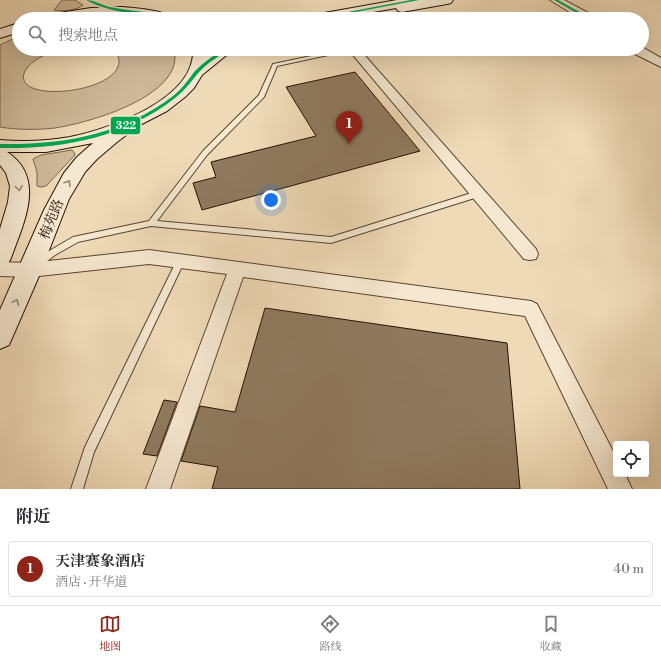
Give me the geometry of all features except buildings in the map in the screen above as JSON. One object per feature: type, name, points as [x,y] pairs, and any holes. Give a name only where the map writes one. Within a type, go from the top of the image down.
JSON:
[{"type":"main road","points":[[88,0],[117,11]]},
{"type":"main road","points":[[353,12],[417,0]]},
{"type":"main road","points":[[383,12],[447,0]]},
{"type":"main road","points":[[42,12],[50,5]]},
{"type":"main road","points":[[97,12],[127,12]]},
{"type":"main road","points":[[0,34],[12,29]]},
{"type":"main road","points":[[0,146],[26,147],[70,142],[92,137],[132,123],[173,99],[183,90],[200,65],[200,56]]},
{"type":"main road","points":[[196,73],[217,56]]},
{"type":"main road","name":"梅苑路","points":[[0,338],[57,203],[67,183],[91,154],[132,123]]},
{"type":"main road","points":[[0,156],[5,159],[14,171],[20,185],[20,199],[0,258]]},
{"type":"street","points":[[549,0],[570,12]]},
{"type":"street","points":[[556,0],[577,12]]},
{"type":"street","points":[[649,52],[661,58]]},
{"type":"street","points":[[359,56],[530,254]]},
{"type":"street","points":[[648,56],[661,63]]},
{"type":"street","points":[[0,269],[30,270],[148,257],[531,309],[620,489]]},
{"type":"street","points":[[158,489],[237,270]]},
{"type":"lane","points":[[151,223],[205,153],[262,96],[275,66],[321,56]]},
{"type":"lane","points":[[30,270],[52,252],[76,239],[151,223],[331,240],[478,194]]},
{"type":"lane","points":[[77,489],[90,451],[180,262]]},
{"type":"shaded area","points":[[62,0],[75,0],[83,5],[81,7],[69,10],[54,10]]},
{"type":"shaded area","points":[[12,39],[12,56],[44,56],[32,63],[25,71],[25,82],[34,89],[50,91],[70,90],[90,86],[107,79],[117,69],[118,56],[174,56],[174,66],[165,80],[150,93],[131,104],[110,113],[89,120],[55,128],[14,129],[0,127],[0,45]]},
{"type":"shaded area","points":[[72,150],[75,155],[46,186],[37,186],[37,172],[33,159],[41,155]]},
{"type":"transit line","name":"322","points":[[88,0],[107,7],[135,12]]},
{"type":"transit line","name":"322","points":[[351,12],[417,0]]},
{"type":"transit line","name":"322","points":[[556,0],[577,12]]},
{"type":"transit line","name":"322","points":[[0,146],[46,145],[69,142],[113,131],[134,122],[173,98],[203,66],[216,56]]},
{"type":"place","name":"天津赛象酒店","points":[[349,144]]}]
